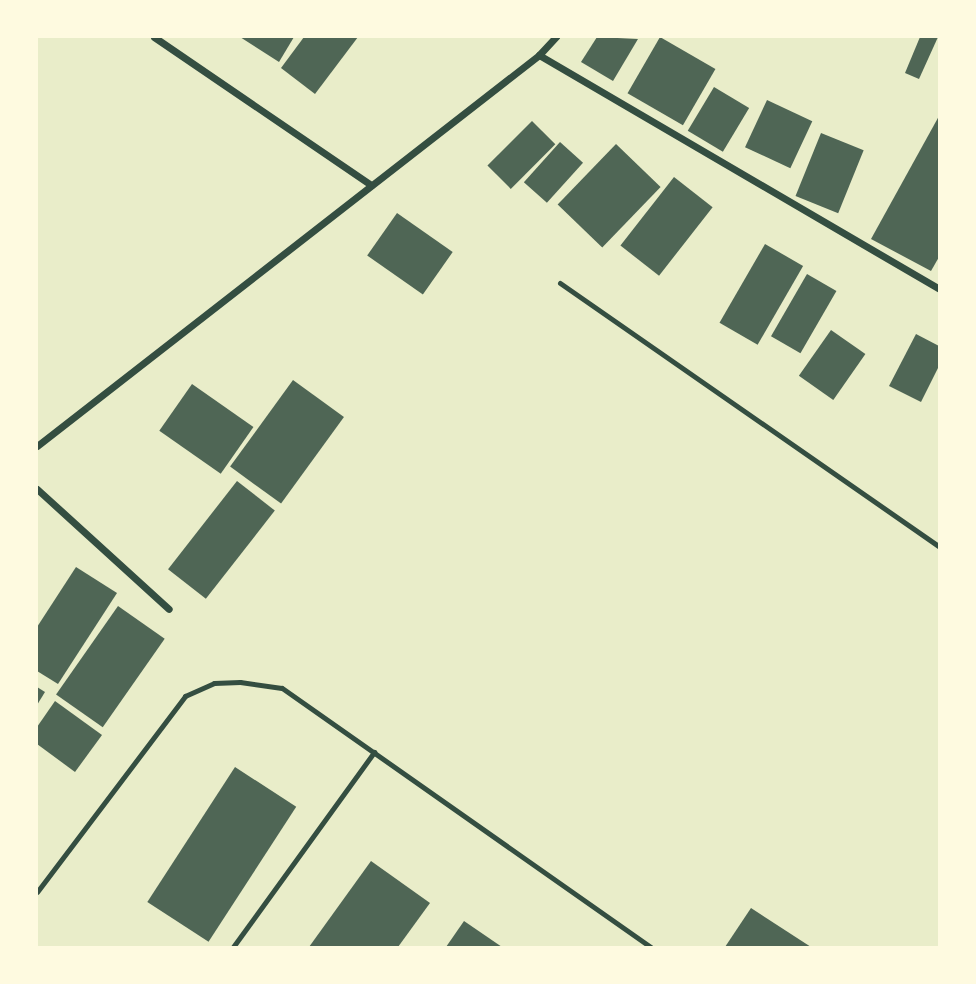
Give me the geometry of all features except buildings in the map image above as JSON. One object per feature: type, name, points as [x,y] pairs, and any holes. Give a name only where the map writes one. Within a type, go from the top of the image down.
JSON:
[{"type":"street","points":[[155,37],[371,185]]},
{"type":"street","points":[[37,446],[539,54],[556,37]]},
{"type":"street","points":[[539,54],[939,289]]},
{"type":"street","points":[[37,489],[169,608]]},
{"type":"lane","points":[[560,283],[939,545]]},
{"type":"lane","points":[[37,892],[185,696],[214,683],[240,682],[282,688],[651,947]]},
{"type":"lane","points":[[233,947],[374,752]]}]
